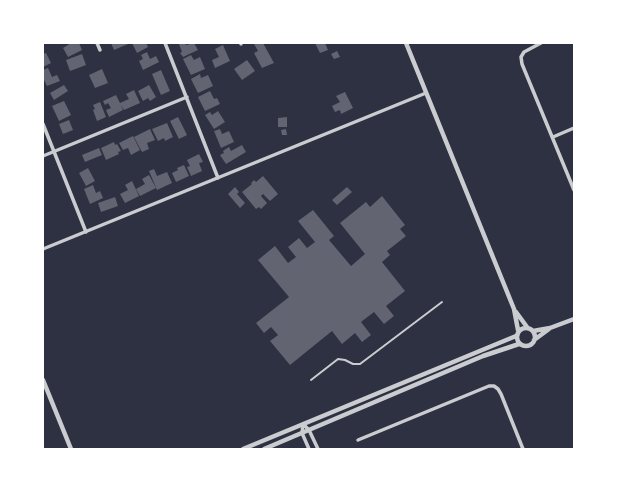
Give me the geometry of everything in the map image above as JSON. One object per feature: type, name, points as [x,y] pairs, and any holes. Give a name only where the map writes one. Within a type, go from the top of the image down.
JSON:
[{"type":"street","points":[[97,43],[100,50]]},
{"type":"street","points":[[165,43],[218,178]]},
{"type":"street","points":[[406,43],[514,309],[518,330],[516,336],[519,344]]},
{"type":"street","points":[[541,43],[524,52],[522,64],[574,190]]},
{"type":"street","points":[[43,249],[426,93]]},
{"type":"street","points":[[43,156],[187,97]]},
{"type":"street","points":[[43,124],[86,232]]},
{"type":"street","points":[[552,137],[574,128]]},
{"type":"street","points":[[514,309],[527,328]]},
{"type":"street","points":[[518,330],[521,328],[527,328],[533,331],[550,328],[574,319]]},
{"type":"street","points":[[264,449],[477,359],[519,344],[522,346],[529,346],[534,340],[550,328]]},
{"type":"street","points":[[533,331],[534,340]]},
{"type":"street","points":[[243,449],[516,336]]},
{"type":"street","points":[[43,380],[71,449]]},
{"type":"street","points":[[358,440],[489,386],[494,386],[501,394],[523,449]]},
{"type":"street","points":[[303,424],[309,430],[318,449]]},
{"type":"street","points":[[303,424],[302,433],[309,449]]},
{"type":"lane","points":[[311,380],[338,359],[346,360],[353,364],[360,364],[442,302]]},
{"type":"building","points":[[71,43],[79,43],[82,50],[68,57],[63,48]]},
{"type":"building","points":[[111,43],[127,43],[128,44],[114,50]]},
{"type":"building","points":[[132,43],[146,43],[148,47],[137,53]]},
{"type":"building","points":[[185,43],[186,45],[194,43],[198,50],[183,57],[180,53],[182,52],[179,44]]},
{"type":"building","points":[[263,43],[274,63],[262,68],[254,53],[258,51],[254,44]]},
{"type":"building","points":[[315,43],[325,43],[328,50],[320,53]]},
{"type":"building","points":[[223,45],[230,61],[215,68],[212,60],[219,57],[215,49]]},
{"type":"building","points":[[337,51],[340,57],[334,59],[331,54]]},
{"type":"building","points":[[147,52],[150,59],[156,56],[159,62],[143,70],[139,61],[143,59],[141,55]]},
{"type":"building","points":[[46,53],[51,63],[43,67],[43,54]]},
{"type":"building","points":[[82,54],[86,65],[70,71],[66,60]]},
{"type":"building","points":[[191,55],[194,60],[200,57],[205,69],[191,75],[183,59]]},
{"type":"building","points":[[247,60],[255,71],[242,80],[234,69]]},
{"type":"building","points":[[48,68],[52,77],[57,75],[60,81],[47,86],[43,78],[43,70]]},
{"type":"building","points":[[102,69],[108,83],[95,88],[89,75]]},
{"type":"building","points":[[161,70],[170,91],[161,95],[152,74]]},
{"type":"building","points":[[200,74],[201,78],[208,75],[213,86],[198,93],[191,79]]},
{"type":"building","points":[[64,85],[68,91],[54,100],[50,93]]},
{"type":"building","points":[[149,85],[156,97],[150,101],[148,98],[143,101],[138,91]]},
{"type":"building","points":[[134,90],[140,103],[124,110],[121,105],[123,110],[109,117],[106,110],[111,108],[108,103],[105,105],[103,101],[116,95],[120,103],[129,99],[126,94]]},
{"type":"building","points":[[210,91],[214,99],[217,98],[220,104],[205,111],[198,97]]},
{"type":"building","points":[[345,92],[353,108],[341,114],[340,110],[335,112],[332,106],[340,102],[336,96]]},
{"type":"building","points":[[64,101],[71,115],[59,121],[52,106]]},
{"type":"building","points":[[100,102],[106,117],[97,121],[93,110],[95,109],[93,105]]},
{"type":"building","points":[[218,111],[225,122],[214,129],[205,115],[210,112],[212,115]]},
{"type":"building","points":[[178,117],[187,135],[179,139],[170,121]]},
{"type":"building","points":[[287,117],[287,127],[278,127],[278,118]]},
{"type":"building","points":[[69,120],[73,130],[63,134],[59,124]]},
{"type":"building","points":[[167,123],[173,137],[165,141],[164,138],[158,141],[152,129]]},
{"type":"building","points":[[150,129],[155,140],[147,143],[149,149],[142,152],[134,137]]},
{"type":"building","points":[[220,129],[222,134],[229,131],[234,142],[221,148],[214,131]]},
{"type":"building","points":[[286,129],[287,135],[282,135],[281,130]]},
{"type":"building","points":[[133,136],[140,150],[131,155],[128,148],[123,150],[119,143]]},
{"type":"building","points":[[114,142],[121,151],[118,152],[119,154],[106,160],[101,148]]},
{"type":"building","points":[[242,145],[246,152],[226,164],[220,155],[224,153],[223,151],[229,147],[231,151]]},
{"type":"building","points":[[99,148],[102,155],[85,162],[82,155]]},
{"type":"building","points":[[199,154],[203,162],[199,163],[202,171],[191,176],[187,167],[190,166],[187,160]]},
{"type":"building","points":[[184,165],[189,176],[176,182],[172,173],[178,170],[177,168]]},
{"type":"building","points":[[88,168],[95,181],[86,186],[79,173]]},
{"type":"building","points":[[154,169],[157,176],[167,172],[172,183],[157,190],[149,171]]},
{"type":"building","points":[[149,175],[156,188],[140,196],[136,189],[145,184],[142,179]]},
{"type":"building","points":[[263,176],[278,194],[270,201],[263,194],[261,196],[267,203],[261,209],[259,207],[256,209],[242,192],[252,184],[251,183],[254,180],[256,182]]},
{"type":"building","points":[[132,181],[139,196],[125,203],[120,194],[128,190],[125,185]]},
{"type":"building","points":[[93,185],[96,193],[100,191],[103,198],[90,204],[84,189]]},
{"type":"building","points":[[235,187],[239,192],[237,194],[245,203],[240,208],[228,194]]},
{"type":"building","points":[[347,187],[352,192],[337,205],[332,200]]},
{"type":"building","points":[[382,196],[405,225],[400,229],[406,236],[387,251],[390,255],[382,262],[405,291],[386,306],[394,316],[384,324],[374,312],[361,322],[371,335],[362,342],[355,333],[342,344],[332,331],[290,365],[270,341],[278,335],[271,327],[264,333],[256,323],[289,297],[258,260],[275,246],[288,263],[296,257],[288,247],[299,238],[307,248],[315,242],[298,221],[313,210],[334,236],[329,240],[351,266],[365,254],[340,223],[366,202],[370,207]]},
{"type":"building","points":[[115,197],[118,206],[101,212],[98,203]]}]
